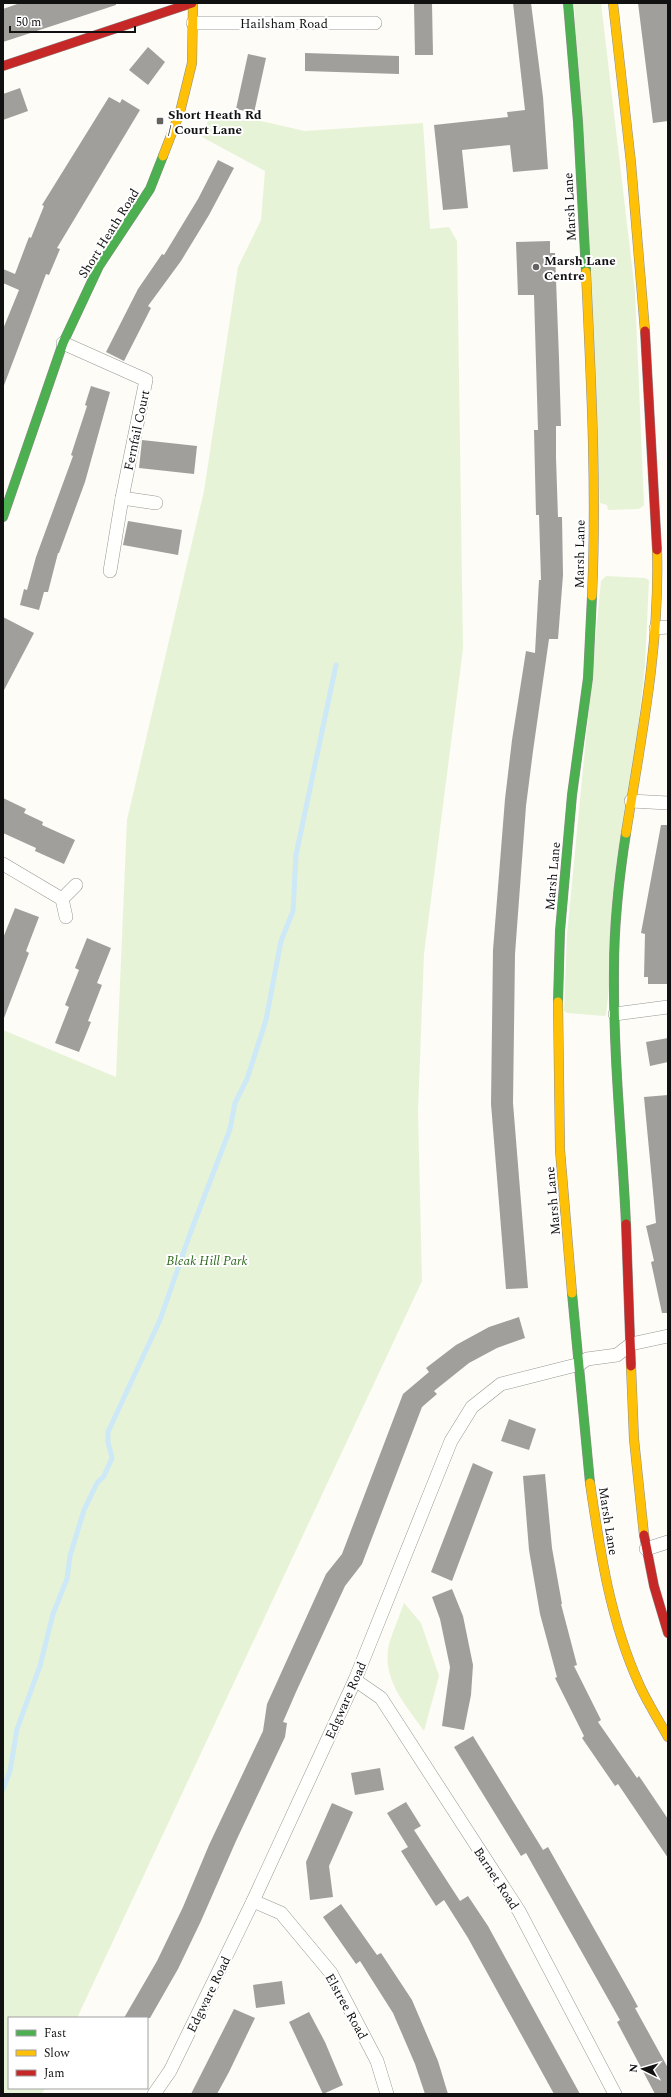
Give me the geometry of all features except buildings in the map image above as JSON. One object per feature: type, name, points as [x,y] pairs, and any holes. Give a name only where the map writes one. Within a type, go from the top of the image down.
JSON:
[{"type":"main road","name":"Short Heath Road","points":[[3,517],[63,343],[99,266],[150,189],[180,112],[192,63],[192,3]]},
{"type":"main road","points":[[3,66],[192,3]]},
{"type":"main road","name":"Marsh Lane","points":[[568,3],[578,122],[583,215],[590,368],[594,555],[588,678],[572,795],[560,931],[557,1019],[560,1150],[580,1364],[586,1459],[603,1571],[622,1639],[639,1684],[668,1737]]},
{"type":"main road","points":[[613,3],[635,198],[646,329],[662,628],[631,801],[615,929],[615,1014],[619,1138],[627,1237],[634,1441],[646,1549],[658,1603],[668,1633]]},
{"type":"street","name":"Hailsham Road","points":[[193,23],[375,23]]},
{"type":"street","name":"Fernfail Court","points":[[63,343],[146,380],[122,498],[110,570]]},
{"type":"street","points":[[122,498],[156,503]]},
{"type":"street","points":[[631,801],[668,803]]},
{"type":"street","points":[[3,864],[62,899],[66,917]]},
{"type":"street","points":[[62,899],[76,885]]},
{"type":"street","points":[[615,1014],[668,1007]]},
{"type":"street","points":[[631,1344],[668,1336]]},
{"type":"street","name":"Edgware Road","points":[[154,2094],[170,2071],[253,1901],[355,1680],[451,1441],[472,1407],[501,1384],[580,1364],[587,1359],[617,1355],[631,1344]]},
{"type":"street","points":[[646,1549],[668,1542]]},
{"type":"street","name":"Barnet Road","points":[[355,1680],[381,1698],[518,1912],[615,2094]]},
{"type":"street","name":"Elstree Road","points":[[253,1901],[281,1914],[331,1973],[377,2061],[387,2094]]},
{"type":"green space","points":[[574,3],[601,3],[635,292],[644,505],[639,509],[608,510],[607,505],[600,503]]},
{"type":"green space","name":"Bleak Hill Park","points":[[212,110],[305,131],[423,123],[430,229],[449,227],[457,241],[463,649],[424,954],[418,1111],[422,1281],[77,2017],[8,2017],[8,2089],[44,2089],[42,2094],[3,2094],[3,1030],[116,1077],[127,820],[204,491],[238,267],[261,220],[265,171],[202,137]]},
{"type":"green space","points":[[606,576],[645,578],[649,580],[645,665],[606,1015],[604,1016],[567,1013],[564,1011],[567,935],[601,581]]},
{"type":"green space","points":[[404,1603],[421,1623],[439,1676],[424,1731],[397,1691],[392,1680],[387,1657],[389,1644]]},
{"type":"waterway","points":[[3,1789],[10,1771],[17,1729],[40,1666],[53,1614],[67,1579],[70,1556],[84,1510],[97,1483],[104,1476],[112,1458],[108,1442],[108,1432],[160,1320],[190,1234],[230,1129],[235,1103],[247,1079],[266,1020],[281,941],[293,911],[296,855],[336,665]]},
{"type":"traffic: fast","points":[[568,3],[578,122],[586,272]]},
{"type":"traffic: fast","points":[[3,517],[63,343],[99,266],[150,189],[163,156]]},
{"type":"traffic: fast","points":[[558,1002],[560,931],[572,795],[588,678],[592,596]]},
{"type":"traffic: fast","points":[[626,833],[617,901],[614,969],[616,1065],[626,1224]]},
{"type":"traffic: fast","points":[[572,1293],[590,1483]]},
{"type":"traffic: slow","points":[[163,156],[180,112],[192,63],[193,3]]},
{"type":"traffic: slow","points":[[613,3],[631,163],[645,331]]},
{"type":"traffic: slow","points":[[586,272],[594,474],[592,596]]},
{"type":"traffic: slow","points":[[626,833],[648,692],[656,622],[657,550]]},
{"type":"traffic: slow","points":[[558,1002],[560,1150],[572,1293]]},
{"type":"traffic: slow","points":[[631,1366],[634,1439],[644,1535]]},
{"type":"traffic: slow","points":[[590,1483],[602,1560],[613,1610],[629,1660],[639,1684],[668,1737]]},
{"type":"traffic: jam","points":[[3,66],[192,3]]},
{"type":"traffic: jam","points":[[645,331],[657,550]]},
{"type":"traffic: jam","points":[[626,1224],[631,1366]]},
{"type":"traffic: jam","points":[[644,1535],[654,1586],[668,1633]]},
{"type":"place","name":"Short Heath Rd / Court Lane","points":[[160,121]]},
{"type":"place","name":"Marsh Lane Centre","points":[[536,267]]}]
